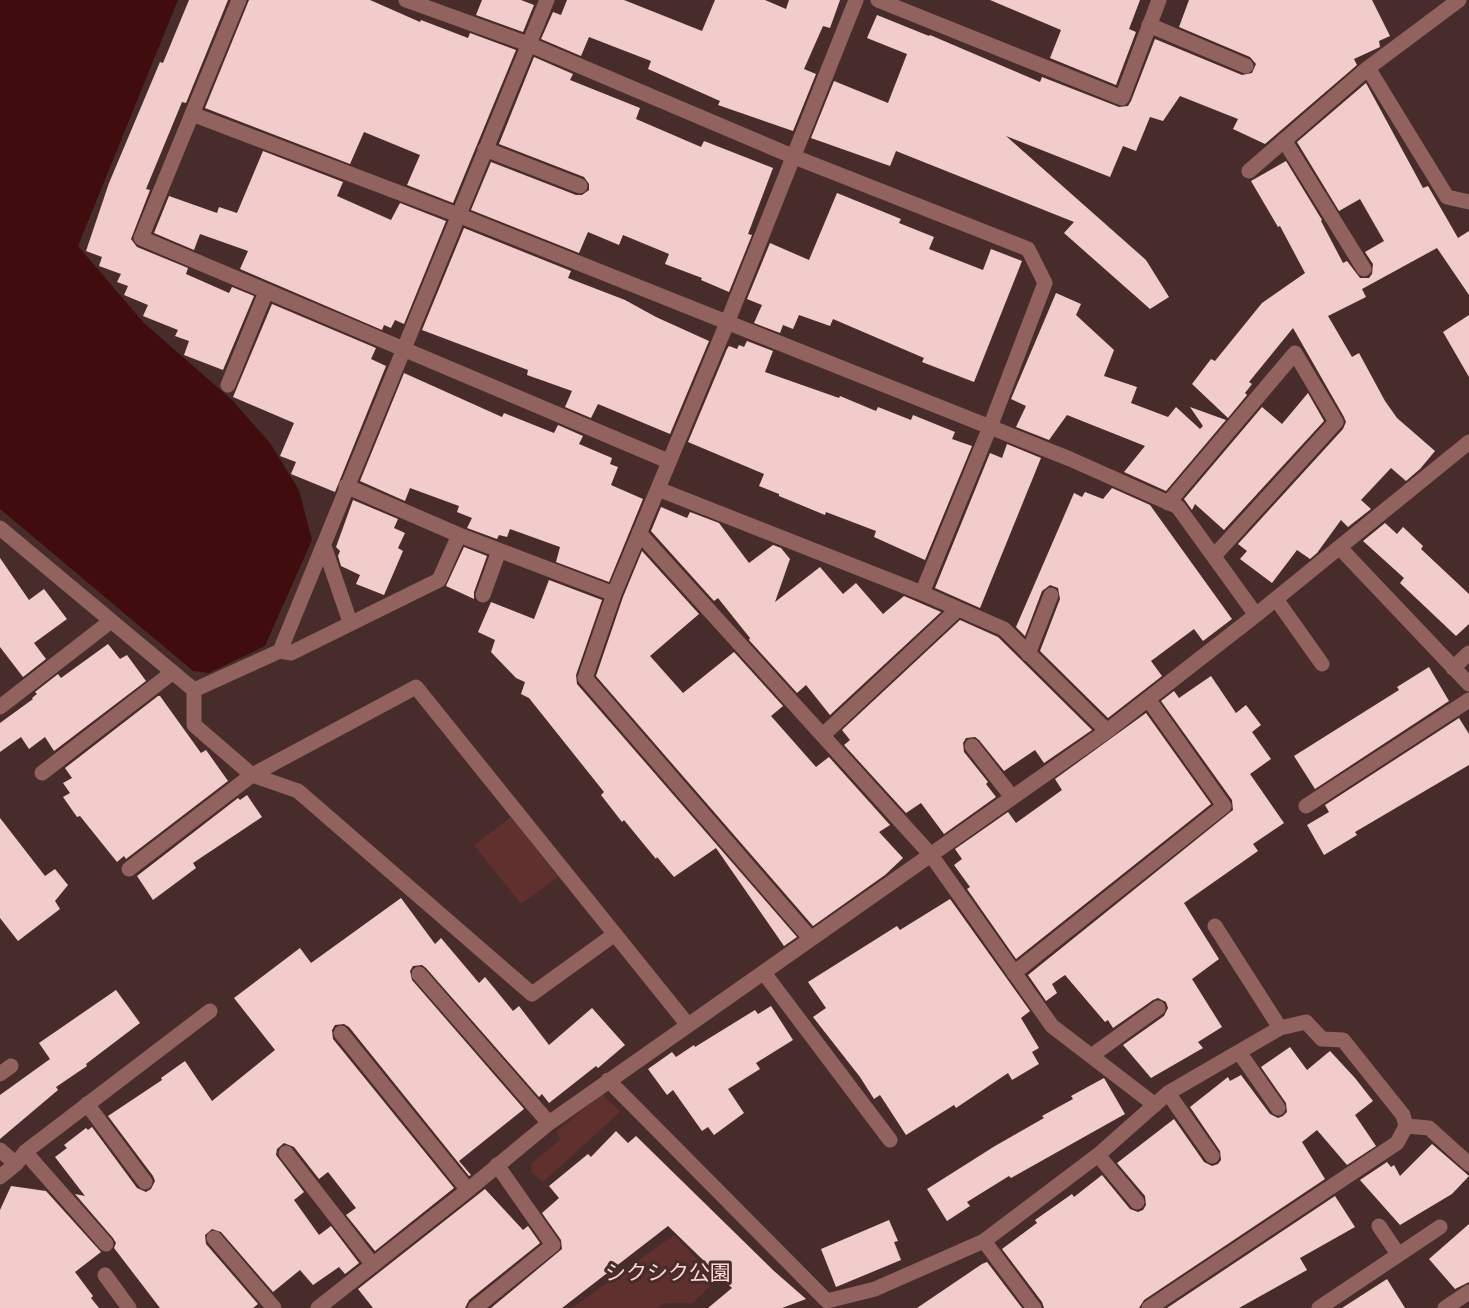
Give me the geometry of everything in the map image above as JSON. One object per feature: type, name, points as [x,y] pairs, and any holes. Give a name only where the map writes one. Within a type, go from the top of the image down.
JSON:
[{"type":"street","points":[[239,0],[141,238],[402,350],[668,460]]},
{"type":"street","points":[[406,0],[528,44],[792,156],[1028,249],[1045,283],[990,427],[922,593]]},
{"type":"street","points":[[280,651],[547,0]]},
{"type":"street","points":[[811,939],[585,678],[614,594],[727,323],[856,0]]},
{"type":"street","points":[[878,0],[1122,98],[1159,0]]},
{"type":"street","points":[[1249,171],[1368,69],[1459,0]]},
{"type":"street","points":[[1149,25],[1246,66]]},
{"type":"street","points":[[1368,69],[1447,197],[1469,202]]},
{"type":"street","points":[[192,114],[458,215],[990,427],[1070,459],[1178,507],[1257,615]]},
{"type":"street","points":[[1284,140],[1364,269]]},
{"type":"street","points":[[485,149],[580,186]]},
{"type":"street","points":[[228,385],[266,292]]},
{"type":"street","points":[[1168,503],[1295,353],[1336,422],[1214,556]]},
{"type":"street","points":[[318,1308],[549,1123],[1107,731],[1257,615],[1469,442]]},
{"type":"street","points":[[346,486],[459,535],[614,594]]},
{"type":"street","points":[[658,489],[922,593],[1004,629],[1107,731]]},
{"type":"street","points":[[639,533],[931,855],[1052,1026],[1155,1105]]},
{"type":"street","points":[[3,534],[194,690],[195,725],[252,775],[298,791],[532,994],[615,934]]},
{"type":"street","points":[[194,690],[280,651],[291,653],[439,580],[459,535]]},
{"type":"street","points":[[324,546],[350,622]]},
{"type":"street","points":[[1340,548],[1469,684]]},
{"type":"street","points":[[483,595],[499,550]]},
{"type":"street","points":[[1028,654],[1051,595]]},
{"type":"street","points":[[1276,599],[1322,664]]},
{"type":"street","points":[[823,735],[958,609]]},
{"type":"street","points":[[0,707],[111,621]]},
{"type":"street","points":[[1454,668],[1469,653]]},
{"type":"street","points":[[42,773],[172,672]]},
{"type":"street","points":[[129,869],[252,775],[416,687],[688,1025]]},
{"type":"street","points":[[1014,973],[1224,806],[1148,699]]},
{"type":"street","points":[[1306,806],[1469,700]]},
{"type":"street","points":[[972,746],[1012,797]]},
{"type":"street","points":[[1215,926],[1280,1028]]},
{"type":"street","points":[[764,973],[890,1140]]},
{"type":"street","points":[[419,974],[549,1123]]},
{"type":"street","points":[[1091,1056],[1158,1008]]},
{"type":"street","points":[[0,1176],[87,1104],[210,1011]]},
{"type":"street","points":[[608,1080],[823,1305],[874,1289],[984,1241],[1098,1155],[1168,1093],[1280,1028],[1306,1022],[1322,1040],[1343,1040],[1403,1115],[1406,1126],[1397,1143],[1149,1308]]},
{"type":"street","points":[[341,1033],[468,1190]]},
{"type":"street","points":[[1239,1052],[1278,1108]]},
{"type":"street","points":[[1168,1093],[1212,1156]]},
{"type":"street","points":[[87,1104],[145,1182]]},
{"type":"street","points":[[1406,1126],[1429,1128],[1469,1164]]},
{"type":"street","points":[[0,1150],[20,1158],[106,1244]]},
{"type":"street","points":[[286,1153],[373,1266]]},
{"type":"street","points":[[1098,1155],[1137,1202]]},
{"type":"street","points":[[475,1308],[553,1245],[496,1165]]},
{"type":"street","points":[[1379,1226],[1398,1254]]},
{"type":"street","points":[[1319,1308],[1440,1227]]},
{"type":"street","points":[[214,1238],[274,1308]]},
{"type":"street","points":[[984,1241],[1034,1308]]},
{"type":"street","points":[[105,1275],[129,1308]]},
{"type":"street","points":[[1445,1308],[1469,1292]]},
{"type":"green space","points":[[511,817],[558,877],[521,904],[474,845]]},
{"type":"green space","points":[[602,1094],[620,1112],[543,1182],[531,1172],[532,1163],[561,1139],[556,1132]]},
{"type":"green space","name":"シクシク公園","points":[[674,1235],[716,1280],[693,1303],[665,1303],[658,1308],[572,1308]]},
{"type":"shaded area","points":[[0,0],[178,0],[78,246],[144,323],[232,400],[270,443],[299,490],[312,540],[265,646],[209,673],[193,671],[0,509]]},
{"type":"building","points":[[189,0],[228,0],[186,103],[182,102],[146,189],[150,190],[131,239],[137,247],[188,268],[186,274],[229,293],[232,287],[254,296],[223,370],[184,355],[189,341],[175,336],[178,330],[143,316],[148,305],[124,295],[128,286],[117,282],[121,274],[99,266],[102,257],[86,251],[109,183]]},
{"type":"building","points":[[249,0],[370,0],[420,22],[421,20],[468,38],[470,33],[516,50],[453,203],[407,185],[420,155],[364,132],[350,164],[205,108]]},
{"type":"building","points":[[482,0],[521,0],[534,5],[523,32],[476,15]]},
{"type":"building","points":[[567,0],[624,0],[702,31],[715,0],[765,0],[786,9],[789,0],[840,0],[830,28],[823,26],[804,69],[816,74],[793,131],[718,105],[720,101],[648,69],[651,61],[589,37],[581,56],[541,39],[553,12],[561,15]]},
{"type":"building","points":[[990,0],[1140,0],[1129,29],[1136,32],[1116,85],[1050,58],[1061,30]]},
{"type":"building","points":[[1189,0],[1372,0],[1390,36],[1379,41],[1380,47],[1354,59],[1357,65],[1265,144],[1233,129],[1238,119],[1180,96],[1163,121],[1150,117],[1136,151],[1123,146],[1110,177],[1006,136],[1146,260],[1169,297],[1150,309],[1064,233],[1074,222],[896,151],[890,166],[811,138],[834,81],[888,103],[907,54],[867,38],[877,15],[1040,82],[1042,77],[1119,107],[1128,106],[1131,101],[1155,39],[1242,75],[1252,73],[1256,64],[1250,57],[1179,27]]},
{"type":"building","points":[[534,57],[573,74],[570,80],[640,108],[636,119],[701,147],[704,141],[773,168],[748,234],[752,235],[729,292],[701,280],[702,278],[665,264],[669,254],[623,235],[619,245],[588,232],[579,253],[471,210],[491,162],[576,195],[582,195],[589,190],[589,184],[584,177],[499,144]]},
{"type":"building","points":[[1366,83],[1423,188],[1428,186],[1458,238],[1469,231],[1469,295],[1437,248],[1362,289],[1366,297],[1328,316],[1352,357],[1359,353],[1397,418],[1435,451],[1406,481],[1391,468],[1361,500],[1371,509],[1348,527],[1341,520],[1310,559],[1297,550],[1272,583],[1240,559],[1247,551],[1238,544],[1343,429],[1346,422],[1344,417],[1293,328],[1249,382],[1252,384],[1245,393],[1247,395],[1228,418],[1192,384],[1211,359],[1215,361],[1262,303],[1305,273],[1280,226],[1278,227],[1251,181],[1286,161],[1322,220],[1343,263],[1347,261],[1360,278],[1369,278],[1372,274],[1373,264],[1365,252],[1384,241],[1360,199],[1339,211],[1297,142]]},
{"type":"building","points":[[263,151],[343,182],[337,196],[391,220],[400,203],[446,221],[404,324],[395,320],[391,328],[384,325],[382,330],[240,269],[248,251],[200,234],[194,250],[154,233],[169,196],[217,213],[219,207],[237,213]]},
{"type":"building","points":[[837,193],[901,219],[899,223],[934,237],[929,249],[983,270],[991,249],[1022,261],[974,382],[922,362],[924,358],[833,319],[830,326],[799,315],[793,329],[783,325],[780,333],[754,323],[762,305],[747,299],[770,243],[809,260]]},
{"type":"building","points":[[464,228],[571,271],[568,278],[625,300],[709,341],[670,434],[598,404],[591,418],[565,407],[572,391],[527,375],[528,370],[422,330]]},
{"type":"building","points":[[1056,293],[1081,304],[1076,315],[1114,350],[1104,376],[1137,387],[1131,403],[1168,417],[1176,407],[1200,429],[1203,426],[1190,407],[1226,420],[1166,491],[1124,472],[1145,446],[1067,415],[1049,440],[1016,427],[1026,406],[1011,399]]},
{"type":"building","points":[[272,304],[376,348],[371,359],[386,366],[335,492],[291,474],[296,462],[280,456],[294,423],[233,397]]},
{"type":"building","points":[[1469,315],[1469,377],[1443,332]]},
{"type":"building","points":[[747,341],[773,351],[765,372],[839,398],[840,396],[876,411],[878,407],[911,420],[913,415],[955,432],[952,439],[972,446],[925,560],[874,537],[876,531],[826,512],[825,515],[779,496],[759,486],[764,474],[688,442],[727,349],[729,346],[737,349],[739,345],[744,347]]},
{"type":"building","points":[[404,373],[502,417],[504,413],[554,433],[558,425],[583,436],[579,444],[612,458],[610,464],[618,467],[611,485],[643,499],[609,582],[556,562],[560,547],[510,529],[507,537],[499,535],[497,539],[467,528],[472,518],[457,512],[459,506],[410,488],[405,501],[360,481]]},
{"type":"building","points":[[1308,393],[1324,421],[1224,530],[1195,504],[1192,510],[1184,499],[1262,407],[1282,424]]},
{"type":"building","points":[[1007,444],[1041,458],[980,608],[935,588],[990,453],[1002,458]]},
{"type":"building","points":[[1112,488],[1150,505],[1232,619],[1203,641],[1194,629],[1151,661],[1162,676],[1108,718],[1040,651],[1060,599],[1058,588],[1050,585],[1042,591],[1025,636],[1016,627],[1074,493],[1082,497],[1085,492],[1103,499]]},
{"type":"building","points":[[353,500],[398,519],[394,528],[405,533],[398,548],[403,551],[384,595],[356,584],[360,575],[341,566],[338,556],[340,551],[336,547]]},
{"type":"building","points":[[661,507],[687,518],[690,512],[719,523],[749,563],[773,545],[781,548],[790,559],[775,602],[820,567],[843,594],[856,583],[883,614],[904,596],[941,612],[830,715],[806,685],[797,693],[749,640],[750,638],[718,598],[714,601],[651,531]]},
{"type":"building","points":[[1385,523],[1397,534],[1403,527],[1423,546],[1421,549],[1469,594],[1469,624],[1456,636],[1400,583],[1404,578],[1363,541]]},
{"type":"building","points":[[464,547],[487,556],[474,592],[474,599],[446,586]]},
{"type":"building","points":[[642,551],[699,614],[650,656],[683,693],[734,652],[783,706],[771,716],[816,767],[829,757],[890,825],[879,832],[903,858],[885,875],[813,926],[596,676],[623,597]]},
{"type":"building","points":[[0,558],[29,600],[44,589],[67,619],[34,643],[46,659],[23,677],[0,647]]},
{"type":"building","points":[[549,580],[602,600],[576,675],[577,684],[797,937],[784,946],[716,848],[674,877],[657,857],[656,859],[624,820],[622,822],[601,795],[604,792],[529,698],[521,694],[525,682],[516,678],[491,652],[495,640],[478,632],[491,602],[534,619]]},
{"type":"building","points":[[960,620],[998,637],[1092,730],[1044,763],[1035,750],[1004,771],[979,740],[975,737],[966,738],[963,743],[964,752],[988,782],[986,784],[996,797],[944,834],[921,803],[906,813],[844,745],[850,740],[842,730]]},
{"type":"building","points":[[108,644],[120,659],[127,655],[146,681],[54,751],[45,737],[29,749],[21,737],[0,752],[0,723],[33,699],[37,694],[35,692],[58,674],[61,678]]},
{"type":"building","points":[[1429,667],[1449,701],[1315,789],[1294,756],[1399,690],[1397,687]]},
{"type":"building","points":[[1211,676],[1236,713],[1246,705],[1261,725],[1252,732],[1271,759],[1250,774],[1284,823],[1253,844],[1258,851],[1184,903],[1219,959],[1192,979],[1222,1027],[1198,1042],[1203,1048],[1151,1078],[1123,1045],[1164,1016],[1168,1008],[1166,1002],[1158,998],[1153,1000],[1113,1028],[1108,1020],[1105,1022],[1065,975],[1052,984],[1057,993],[1046,1001],[1028,975],[1233,810],[1232,800],[1161,701],[1174,691],[1179,698]]},
{"type":"building","points":[[158,696],[201,753],[206,750],[228,781],[126,859],[124,856],[117,862],[80,816],[77,817],[63,797],[70,793],[63,783],[72,778],[65,768]]},
{"type":"building","points":[[1146,713],[1211,804],[1016,959],[967,889],[970,887],[954,865],[962,859],[955,849],[1008,812],[1016,823],[1062,790],[1055,779]]},
{"type":"building","points":[[1459,718],[1469,734],[1469,765],[1355,832],[1357,835],[1324,855],[1307,825],[1329,812],[1325,805]]},
{"type":"building","points":[[247,795],[262,817],[193,863],[196,868],[153,900],[137,876],[238,798],[240,800]]},
{"type":"building","points":[[0,818],[45,876],[55,869],[68,885],[55,901],[60,909],[18,941],[0,918]]},
{"type":"building","points":[[401,898],[435,944],[441,938],[479,983],[485,977],[513,1011],[519,1006],[549,1045],[592,1008],[625,1045],[598,1068],[596,1066],[549,1103],[542,1094],[539,1097],[426,968],[422,965],[413,966],[410,971],[412,980],[524,1109],[459,1161],[471,1175],[469,1176],[349,1027],[344,1024],[335,1025],[332,1030],[333,1039],[454,1188],[375,1251],[346,1215],[356,1208],[328,1172],[319,1179],[294,1147],[284,1143],[277,1149],[276,1155],[304,1192],[294,1200],[319,1235],[331,1226],[359,1263],[345,1274],[339,1267],[313,1285],[300,1270],[273,1292],[221,1232],[212,1229],[205,1235],[206,1244],[258,1304],[253,1308],[160,1308],[114,1248],[116,1243],[113,1238],[75,1194],[85,1196],[55,1157],[67,1148],[64,1145],[86,1128],[88,1130],[92,1127],[137,1188],[146,1192],[151,1189],[155,1181],[153,1176],[108,1116],[162,1080],[161,1078],[185,1061],[212,1101],[275,1050],[234,998],[300,948],[311,963]]},
{"type":"building","points":[[950,899],[1030,1011],[1021,1018],[1039,1048],[1032,1052],[1039,1064],[1012,1080],[1008,1073],[956,1108],[954,1105],[906,1135],[880,1095],[874,1099],[860,1077],[813,1017],[826,1008],[808,982],[897,926],[900,930]]},
{"type":"building","points":[[116,990],[140,1023],[86,1064],[87,1066],[56,1087],[58,1090],[0,1139],[0,1095],[50,1059],[39,1043]]},
{"type":"building","points":[[771,1006],[793,1040],[756,1063],[760,1069],[728,1089],[744,1113],[714,1135],[708,1127],[702,1131],[673,1090],[667,1095],[648,1069],[672,1052],[676,1057],[755,1010],[758,1014]]},
{"type":"building","points":[[1290,1047],[1307,1070],[1330,1051],[1355,1078],[1373,1101],[1355,1115],[1376,1146],[1347,1165],[1317,1130],[1302,1142],[1325,1179],[1144,1300],[1139,1308],[1044,1308],[1042,1302],[1002,1249],[1037,1223],[1035,1220],[1072,1194],[1074,1197],[1102,1175],[1130,1209],[1138,1212],[1143,1210],[1146,1205],[1145,1196],[1117,1163],[1174,1119],[1204,1162],[1212,1166],[1218,1164],[1221,1160],[1220,1151],[1190,1107],[1228,1077],[1230,1081],[1241,1075],[1270,1114],[1278,1118],[1283,1116],[1287,1112],[1286,1103],[1261,1067]]},
{"type":"building","points":[[1104,1078],[1125,1114],[1011,1178],[1009,1176],[967,1202],[970,1206],[947,1221],[927,1189],[1044,1118],[1042,1116],[1073,1099],[1071,1096]]},
{"type":"building","points":[[616,1131],[628,1143],[636,1136],[774,1271],[806,1299],[782,1308],[708,1308],[732,1288],[668,1226],[562,1308],[491,1308],[562,1249],[561,1240],[542,1213],[559,1198],[549,1186],[588,1154],[591,1157]]},
{"type":"building","points":[[1432,1144],[1469,1176],[1452,1194],[1400,1225],[1360,1180],[1387,1162],[1391,1167],[1394,1165],[1400,1176]]},
{"type":"building","points":[[11,1186],[46,1191],[101,1252],[75,1272],[99,1308],[0,1308],[0,1210]]},
{"type":"building","points":[[485,1189],[523,1230],[528,1226],[540,1243],[469,1300],[465,1308],[373,1308],[358,1289]]},
{"type":"building","points":[[1335,1196],[1355,1227],[1300,1258],[1307,1270],[1239,1308],[1167,1308]]},
{"type":"building","points":[[889,1220],[898,1241],[894,1242],[901,1260],[836,1287],[821,1249]]},
{"type":"building","points":[[1469,1224],[1469,1282],[1455,1289],[1429,1259]]},
{"type":"building","points":[[987,1262],[1022,1308],[917,1308],[982,1264]]},
{"type":"building","points":[[1387,1279],[1405,1308],[1342,1308]]}]
